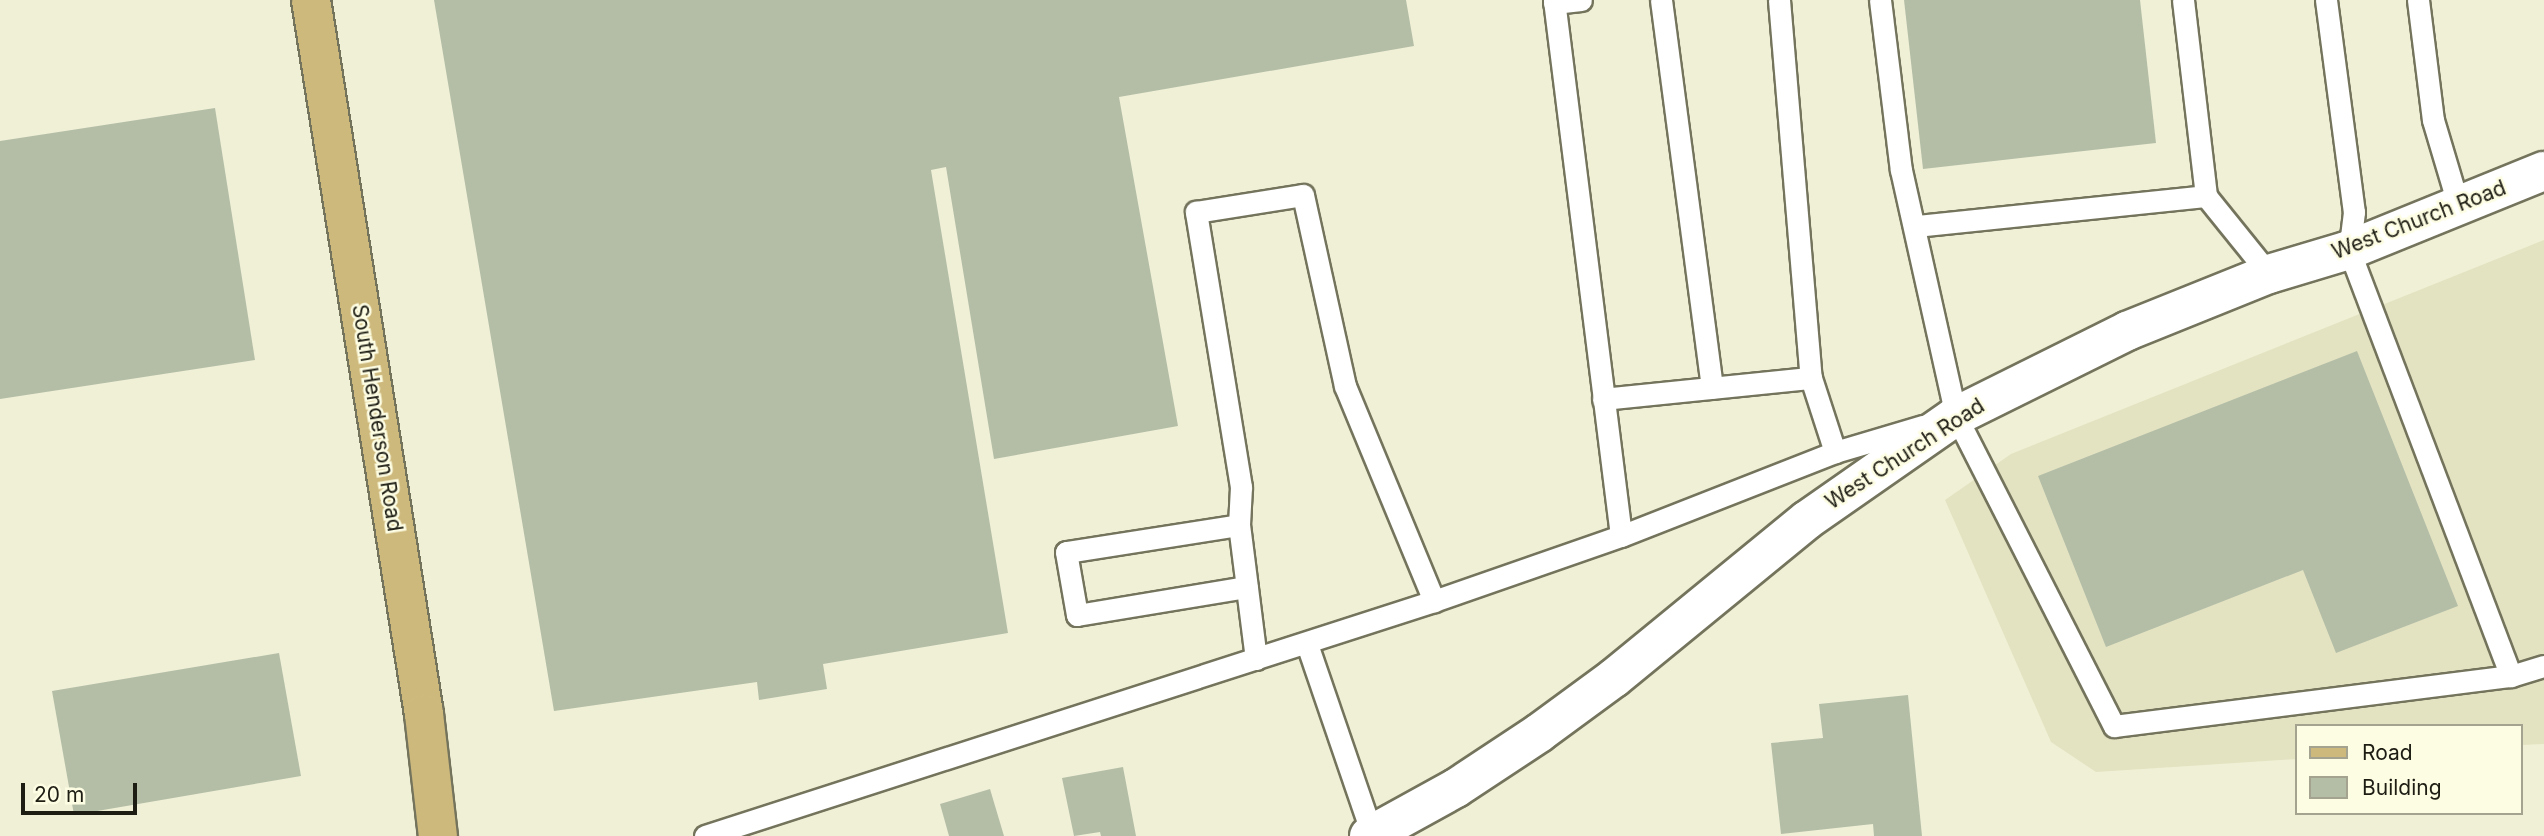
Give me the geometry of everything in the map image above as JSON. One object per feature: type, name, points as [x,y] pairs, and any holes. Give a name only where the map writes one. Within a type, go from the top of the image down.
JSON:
[{"type":"main road","name":"South Henderson Road","points":[[311,0],[424,714],[438,836]]},
{"type":"street","name":"West Church Road","points":[[1371,835],[1456,788],[1539,733],[1614,678],[1807,520],[1956,416],[2127,331],[2269,274],[2349,250],[2544,171]]},
{"type":"lane","points":[[1581,0],[1554,1],[1621,536]]},
{"type":"lane","points":[[1661,0],[1712,388]]},
{"type":"lane","points":[[1779,0],[1811,378],[1835,452]]},
{"type":"lane","points":[[1881,0],[1901,170],[1916,226],[1956,416],[2114,726],[2511,676],[2544,666]]},
{"type":"lane","points":[[2183,0],[2206,196],[2269,274]]},
{"type":"lane","points":[[2326,0],[2354,212],[2349,250],[2511,676]]},
{"type":"lane","points":[[2418,0],[2433,120],[2459,207]]},
{"type":"lane","points":[[1256,659],[1239,524],[1241,486],[1196,212],[1303,195],[1345,386],[1434,601]]},
{"type":"lane","points":[[1916,226],[2206,196]]},
{"type":"lane","points":[[1603,399],[1811,378]]},
{"type":"lane","points":[[705,836],[1307,644],[1621,536],[1835,452],[1956,416]]},
{"type":"lane","points":[[1239,524],[1066,552],[1077,615],[1247,587]]},
{"type":"lane","points":[[1307,644],[1371,835]]},
{"type":"shaded area","points":[[2544,240],[2544,744],[2523,745],[2523,724],[2296,724],[2296,759],[2096,772],[2051,742],[1945,500],[2011,454]]},
{"type":"building","points":[[434,0],[1406,0],[1414,46],[1119,97],[1178,426],[994,459],[946,167],[931,170],[1008,633],[823,664],[827,689],[759,700],[757,682],[554,711]]},
{"type":"building","points":[[1904,0],[2140,0],[2156,143],[1923,169]]},
{"type":"building","points":[[215,108],[255,360],[0,399],[0,141]]},
{"type":"building","points":[[2357,351],[2458,606],[2336,653],[2303,570],[2106,647],[2038,476]]},
{"type":"building","points":[[279,653],[301,776],[74,815],[52,691]]},
{"type":"building","points":[[1908,695],[1922,836],[1874,836],[1873,824],[1781,834],[1771,743],[1823,738],[1819,704]]},
{"type":"building","points":[[1123,767],[1136,836],[1101,836],[1100,832],[1074,836],[1062,778]]},
{"type":"building","points":[[990,789],[1004,836],[949,836],[940,804]]}]
